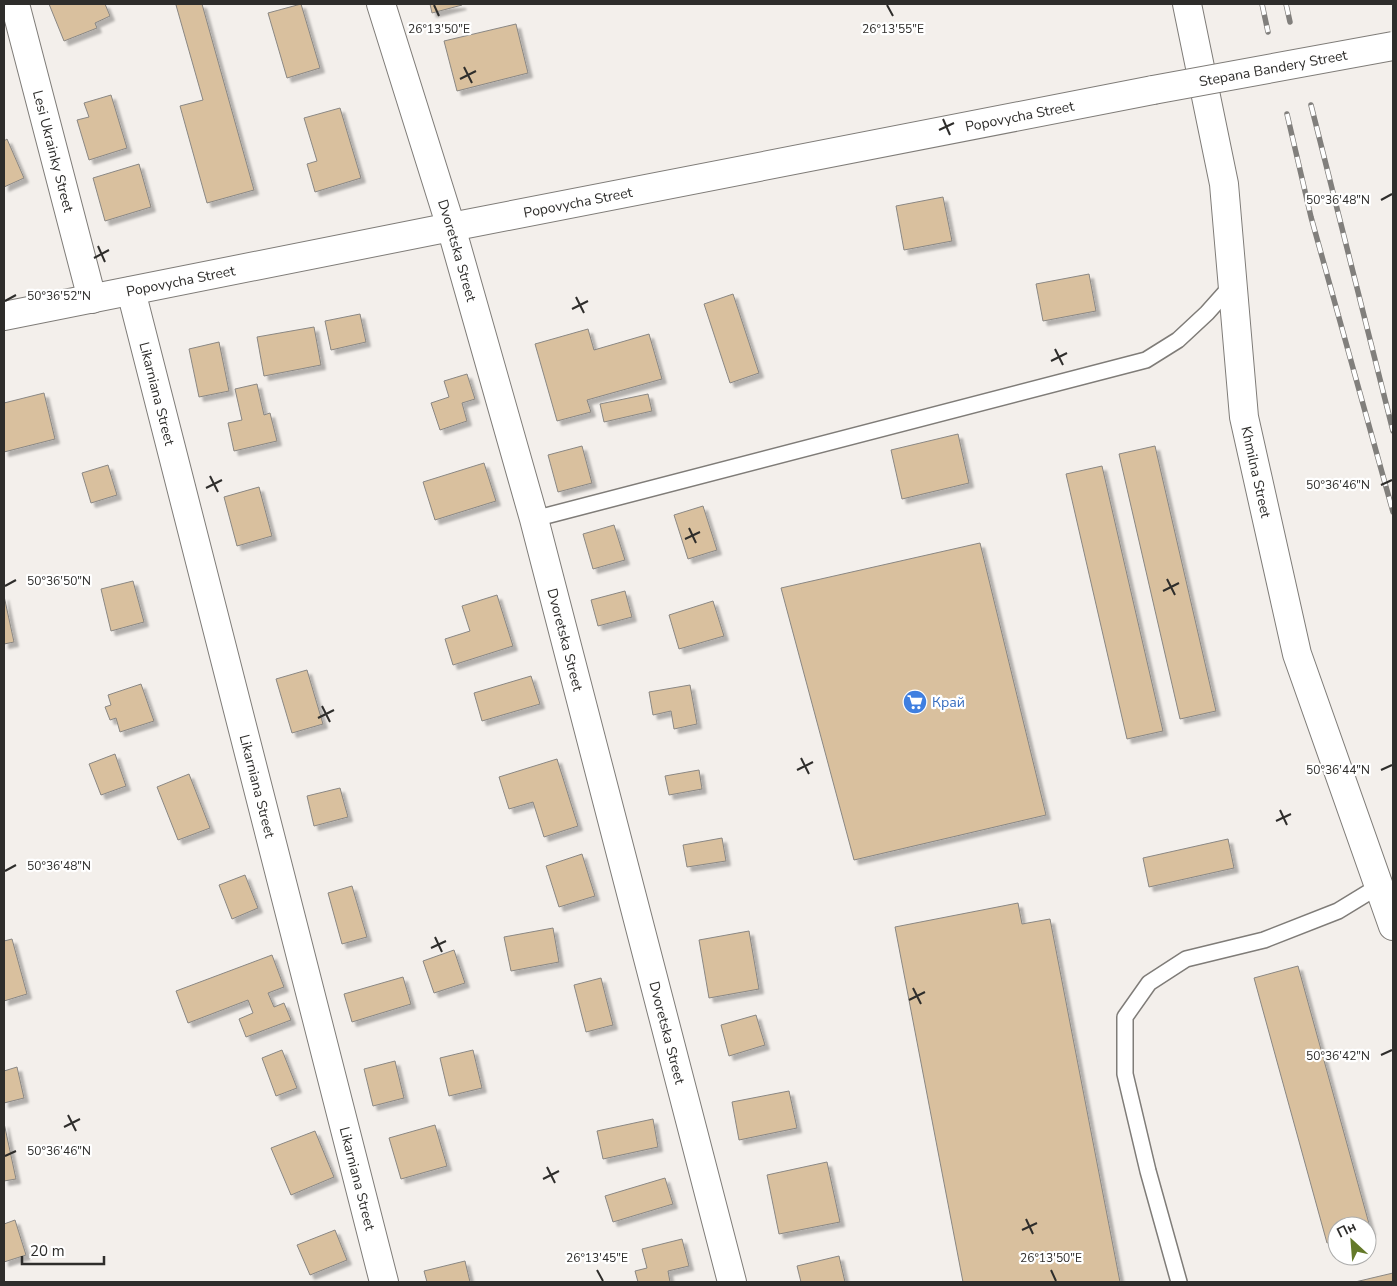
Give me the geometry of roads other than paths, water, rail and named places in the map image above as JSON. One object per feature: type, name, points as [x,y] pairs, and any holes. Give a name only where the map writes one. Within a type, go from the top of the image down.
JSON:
[{"type":"street","name":"Lesi Ukrainky Street","points":[[15,4],[92,299]]},
{"type":"street","name":"Dvoretska Street","points":[[381,4],[451,227],[534,519],[732,1282]]},
{"type":"street","name":"Khmilna Street","points":[[1187,4],[1224,184],[1244,417],[1297,654],[1393,926]]},
{"type":"street","name":"Stepana Bandery Street","points":[[1152,90],[1393,46]]},
{"type":"street","name":"Popovycha Street","points":[[4,316],[1152,90]]},
{"type":"street","name":"Likarniana Street","points":[[131,291],[384,1282]]},
{"type":"lane","points":[[534,519],[1146,360],[1178,340],[1232,285]]},
{"type":"lane","points":[[1179,1282],[1148,1171],[1125,1074],[1125,1017],[1149,984],[1186,959],[1264,940],[1338,911],[1379,886]]},
{"type":"railway","points":[[1262,4],[1268,32]]},
{"type":"railway","points":[[1286,4],[1290,22]]},
{"type":"railway","points":[[1311,105],[1393,431]]},
{"type":"railway","points":[[1287,114],[1311,217],[1393,512]]},
{"type":"place","name":"Край","points":[[915,702]]}]
